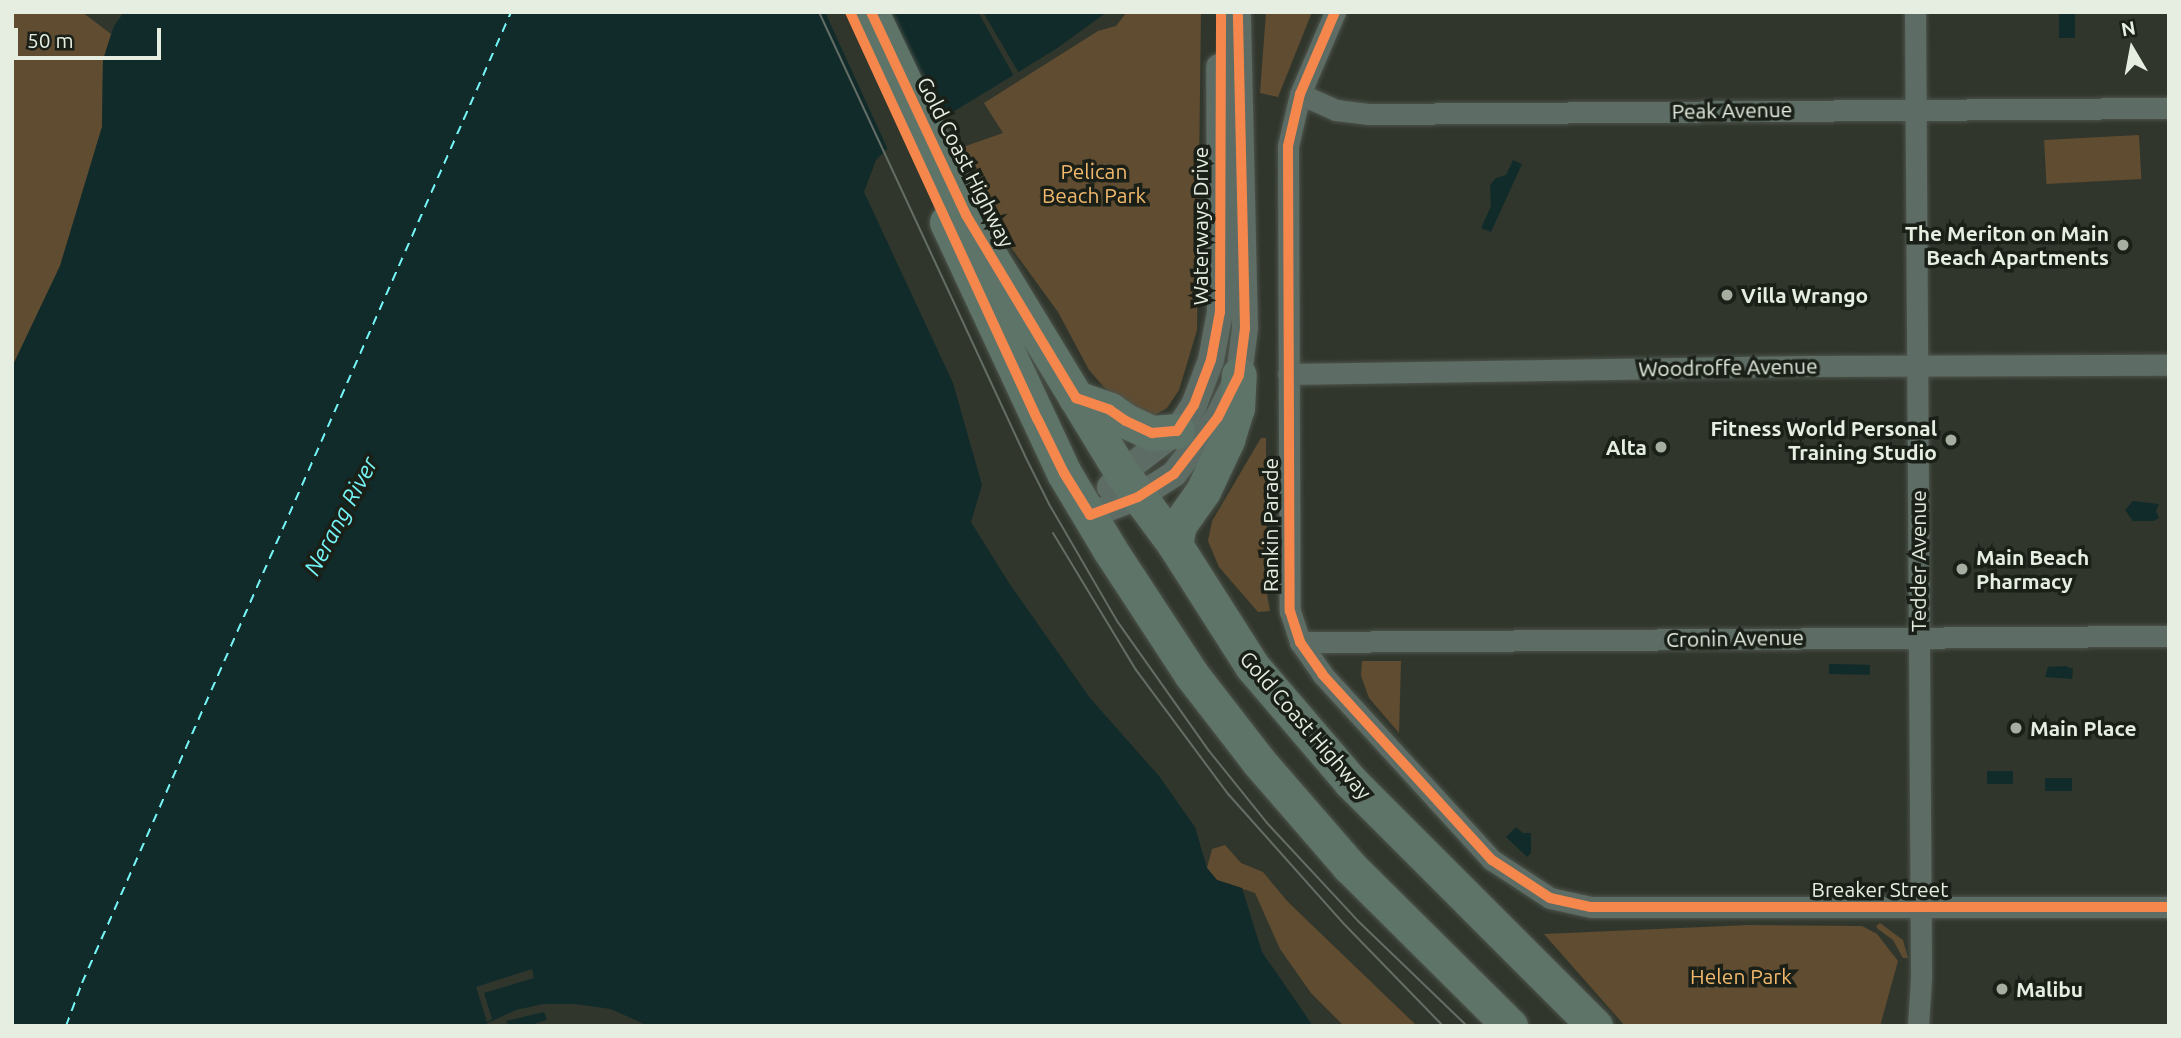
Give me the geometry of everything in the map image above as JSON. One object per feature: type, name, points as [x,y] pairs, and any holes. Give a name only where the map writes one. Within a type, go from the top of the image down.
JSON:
[{"type":"highway","name":"Gold Coast Highway","points":[[850,12],[932,165],[1130,485],[1175,545],[1252,666],[1351,782],[1595,1026]]},
{"type":"highway","name":"Gold Coast Highway","points":[[871,12],[1038,420],[1089,514],[1170,643],[1259,762],[1349,866],[1510,1026]]},
{"type":"highway","points":[[1175,545],[1179,525],[1203,491],[1227,440],[1237,408],[1239,375]]},
{"type":"highway","points":[[1076,398],[1110,410],[1152,433],[1177,431]]},
{"type":"street","name":"Waterways Drive","points":[[1130,485],[1177,431],[1194,405],[1211,360],[1220,313],[1221,12]]},
{"type":"street","name":"Waterways Drive","points":[[1130,485],[1174,474],[1218,417],[1239,375],[1245,328],[1238,12]]},
{"type":"street","name":"Rankin Parade","points":[[1335,12],[1300,94],[1288,146],[1290,611],[1300,642],[1322,674],[1492,860],[1550,898],[1591,907]]},
{"type":"street","name":"Tedder Avenue","points":[[1915,12],[1921,978],[1918,1026]]},
{"type":"street","name":"Peak Avenue","points":[[1300,94],[1336,110],[1359,114],[2169,108]]},
{"type":"street","name":"Woodroffe Avenue","points":[[1288,374],[1807,366],[1917,368],[2169,365]]},
{"type":"street","points":[[1089,514],[1130,485]]},
{"type":"street","name":"Cronin Avenue","points":[[1300,642],[2169,636]]},
{"type":"street","name":"Breaker Street","points":[[1591,907],[2169,907]]},
{"type":"green space","points":[[12,12],[82,12],[111,34],[103,60],[102,127],[60,266],[12,367]]},
{"type":"green space","name":"Pelican Beach Park","points":[[1127,12],[1201,12],[1197,330],[1179,390],[1167,408],[1155,415],[1140,416],[1110,394],[1089,370],[1058,312],[1007,242],[963,147],[1003,133],[984,103],[1098,31],[1116,26]]},
{"type":"green space","points":[[1266,12],[1312,12],[1278,97],[1260,93]]},
{"type":"green space","points":[[2139,135],[2141,179],[2046,184],[2044,140]]},
{"type":"green space","points":[[1261,438],[1266,438],[1267,594],[1270,611],[1258,612],[1219,567],[1208,541],[1212,521]]},
{"type":"green space","points":[[1362,661],[1401,661],[1399,733],[1369,698],[1361,676]]},
{"type":"green space","points":[[1225,845],[1241,863],[1263,872],[1288,902],[1417,1026],[1344,1026],[1311,993],[1280,949],[1255,893],[1217,880],[1207,868],[1212,849]]},
{"type":"green space","points":[[1880,923],[1903,940],[1908,958],[1903,958],[1893,940],[1878,929],[1876,926]]},
{"type":"green space","name":"Helen Park","points":[[1748,925],[1862,926],[1877,934],[1898,961],[1880,1026],[1625,1026],[1544,934]]},
{"type":"water","name":"Nerang River","points":[[124,12],[1107,12],[1056,49],[948,115],[893,143],[876,160],[864,192],[953,383],[982,485],[971,522],[1009,583],[1090,698],[1159,776],[1195,827],[1207,868],[1217,880],[1242,888],[1262,952],[1313,1026],[648,1026],[611,1009],[575,1004],[543,1004],[516,1010],[481,1026],[12,1026],[12,367],[60,266],[102,127],[103,60],[114,26]]},
{"type":"water","points":[[2059,12],[2075,12],[2075,38],[2059,38]]},
{"type":"water","points":[[1513,160],[1522,164],[1491,232],[1481,228],[1491,206],[1490,185],[1496,178],[1506,175]]},
{"type":"water","points":[[2133,501],[2159,504],[2156,511],[2159,518],[2154,521],[2133,521],[2125,510]]},
{"type":"water","points":[[1829,664],[1870,665],[1870,675],[1829,674]]},
{"type":"water","points":[[2065,666],[2073,669],[2072,679],[2045,677],[2048,667]]},
{"type":"water","points":[[1987,771],[2013,771],[2013,784],[1987,784]]},
{"type":"water","points":[[2045,778],[2072,778],[2072,791],[2045,791]]},
{"type":"water","points":[[1516,827],[1523,833],[1531,833],[1531,853],[1527,857],[1506,837]]},
{"type":"water","points":[[544,1012],[547,1020],[527,1026],[509,1026],[506,1021]]},
{"type":"pier","points":[[825,12],[884,12],[936,125],[889,152]]},
{"type":"pier","points":[[978,12],[983,12],[1020,75],[1015,78]]},
{"type":"pier","points":[[532,969],[534,978],[484,993],[492,1019],[487,1022],[476,987]]},
{"type":"ferry route","points":[[66,1026],[82,983],[511,12]]},
{"type":"tram line","points":[[819,12],[1025,456],[1049,504],[1117,621],[1209,751],[1267,823],[1359,922],[1467,1026]]},
{"type":"tram line","points":[[1053,533],[1136,670],[1229,795],[1343,923],[1443,1026]]},
{"type":"cycle path","points":[[850,12],[1038,420],[1064,473],[1090,515],[1138,497],[1174,474],[1218,417],[1239,375],[1245,328],[1238,12]]},
{"type":"cycle path","points":[[871,12],[966,215],[1076,398],[1110,410],[1152,433],[1177,431],[1194,405],[1211,360],[1220,312],[1221,12]]},
{"type":"cycle path","points":[[1335,12],[1300,94],[1288,146],[1290,611],[1300,642],[1322,674],[1492,860],[1550,898],[1591,907],[2169,907]]},
{"type":"place","name":"The Meriton on Main Beach Apartments","points":[[2123,245]]},
{"type":"place","name":"Villa Wrango","points":[[1727,295]]},
{"type":"place","name":"Fitness World Personal Training Studio","points":[[1951,440]]},
{"type":"place","name":"Alta","points":[[1661,447]]},
{"type":"place","name":"Main Beach Pharmacy","points":[[1962,569]]},
{"type":"place","name":"Main Place","points":[[2016,728]]},
{"type":"place","name":"Malibu","points":[[2002,989]]}]
